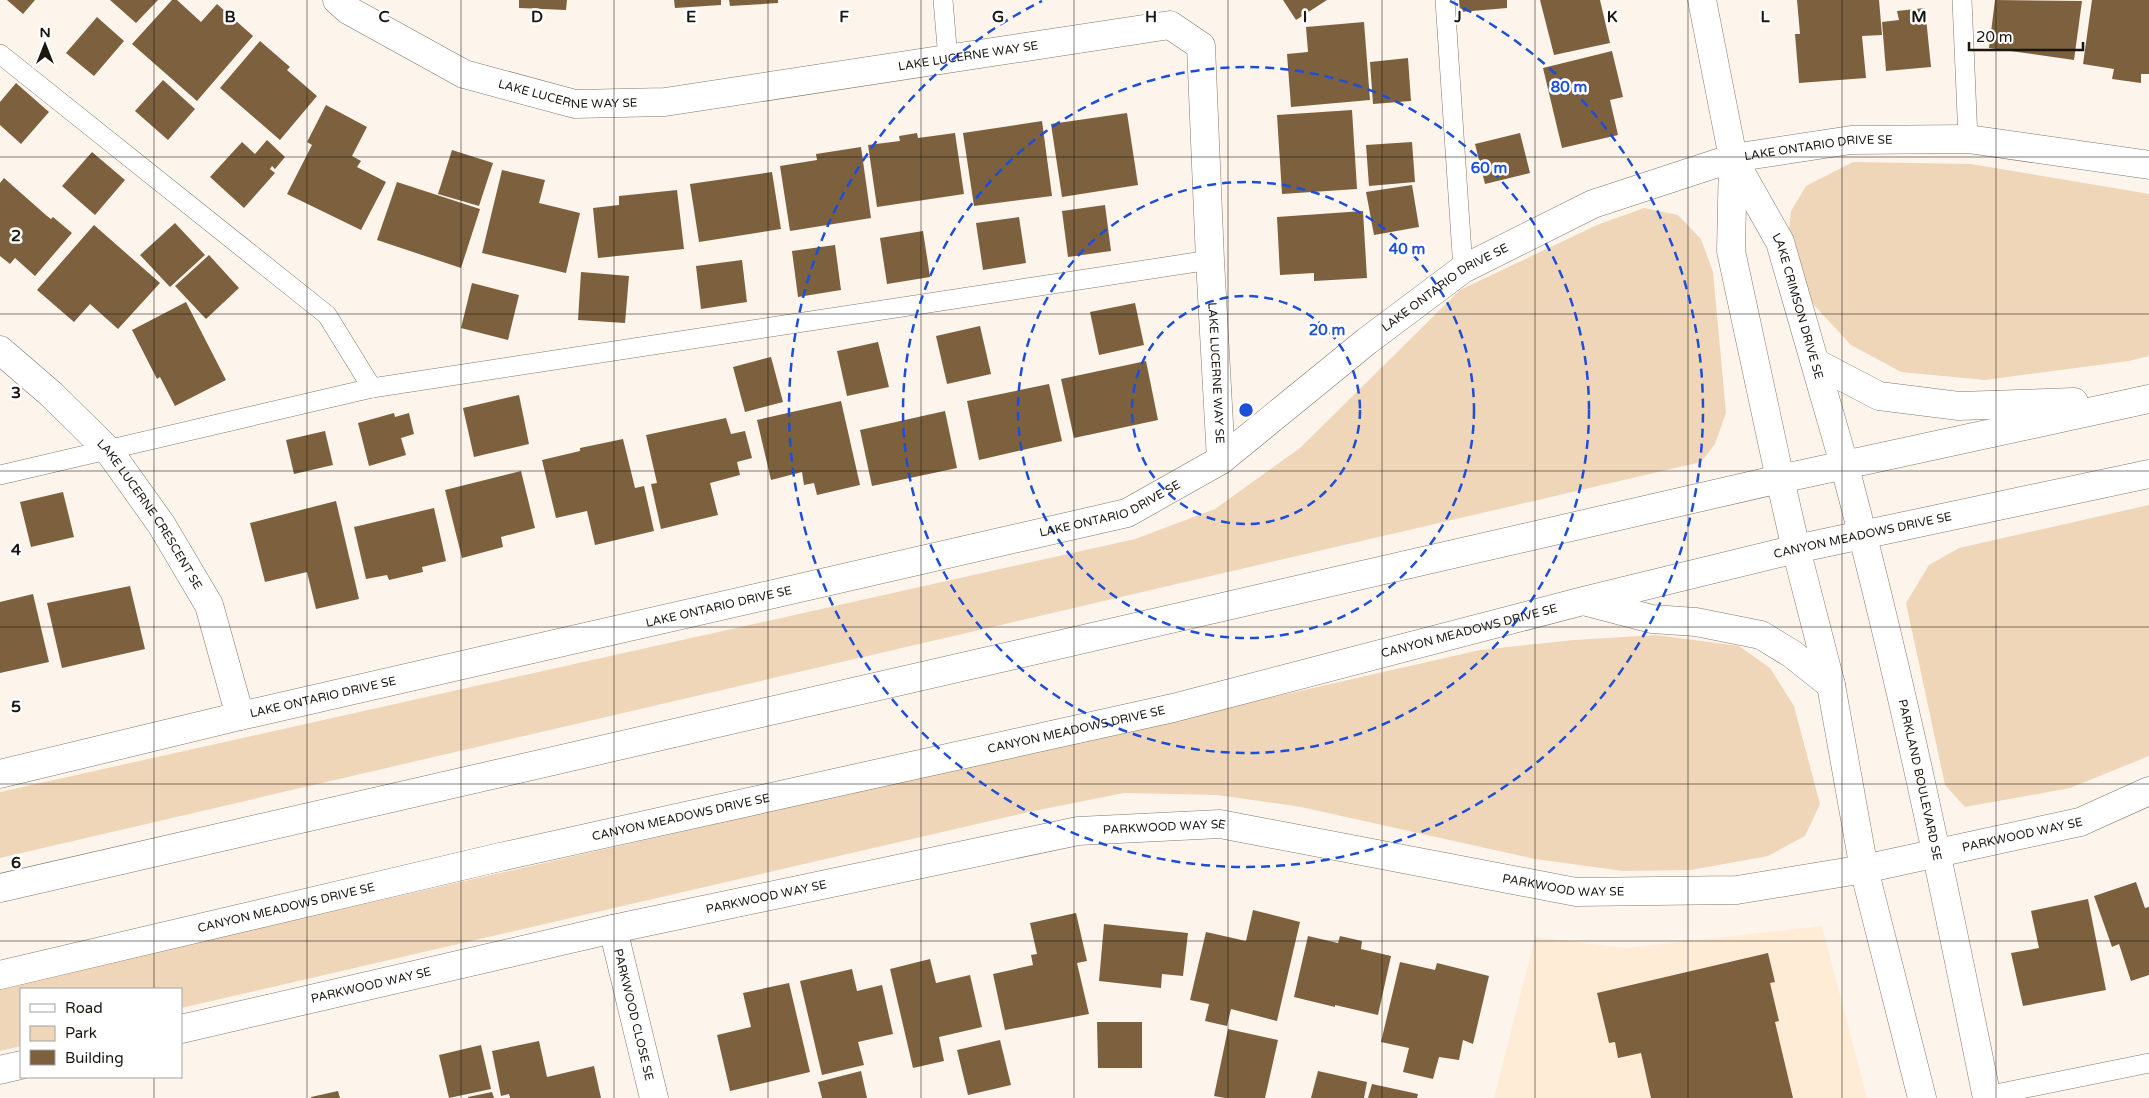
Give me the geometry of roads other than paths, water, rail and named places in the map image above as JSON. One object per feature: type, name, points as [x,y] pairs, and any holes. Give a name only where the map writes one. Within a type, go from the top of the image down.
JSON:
[{"type":"street","name":"LAKE LUCERNE WAY SE","points":[[337,0],[348,10],[464,74],[575,104],[665,102],[1170,25],[1201,46],[1221,460]]},
{"type":"street","name":"LAKE CRIMSON DRIVE SE","points":[[1702,0],[1733,158],[1731,252],[1780,479]]},
{"type":"street","name":"LAKE ONTARIO DRIVE SE","points":[[0,774],[240,716],[1127,512],[1221,460],[1367,341],[1463,269],[1594,204],[1733,158],[1851,140],[1968,139],[2149,165]]},
{"type":"street","name":"LAKE CRIMSON DRIVE SE","points":[[1733,158],[1780,242],[1844,464]]},
{"type":"street","name":"LAKE LUCERNE CRESCENT SE","points":[[0,350],[51,394],[108,450],[161,524],[209,605],[240,716]]},
{"type":"street","points":[[1816,363],[1879,396],[1959,406],[2147,399]]},
{"type":"street","points":[[0,888],[1844,464],[2147,399]]},
{"type":"street","name":"PARKLAND BOULEVARD SE","points":[[1844,464],[1863,535],[1937,854],[1987,1097]]},
{"type":"street","name":"CANYON MEADOWS DRIVE SE","points":[[0,975],[500,857],[1173,708],[1796,549],[2149,474]]},
{"type":"street","points":[[1780,479],[1796,549],[1832,685],[1864,870],[1922,1098]]},
{"type":"street","points":[[1583,602],[1652,619],[1696,622],[1761,635],[1792,654],[1832,685]]},
{"type":"street","name":"PARKWOOD WAY SE","points":[[182,1030],[613,929],[1078,831],[1220,824],[1576,892],[1737,890],[1864,870],[2080,822],[2149,790]]},
{"type":"street","name":"PARKWOOD CLOSE SE","points":[[613,929],[654,1098]]},
{"type":"street","points":[[0,1070],[20,1065]]},
{"type":"lane","points":[[943,0],[948,59]]},
{"type":"lane","points":[[1445,0],[1463,269]]},
{"type":"lane","points":[[1962,0],[1968,139]]},
{"type":"lane","points":[[0,54],[327,315],[372,388]]},
{"type":"lane","points":[[0,475],[372,388],[1210,260]]},
{"type":"lane","points":[[1987,1097],[2149,1063]]}]
